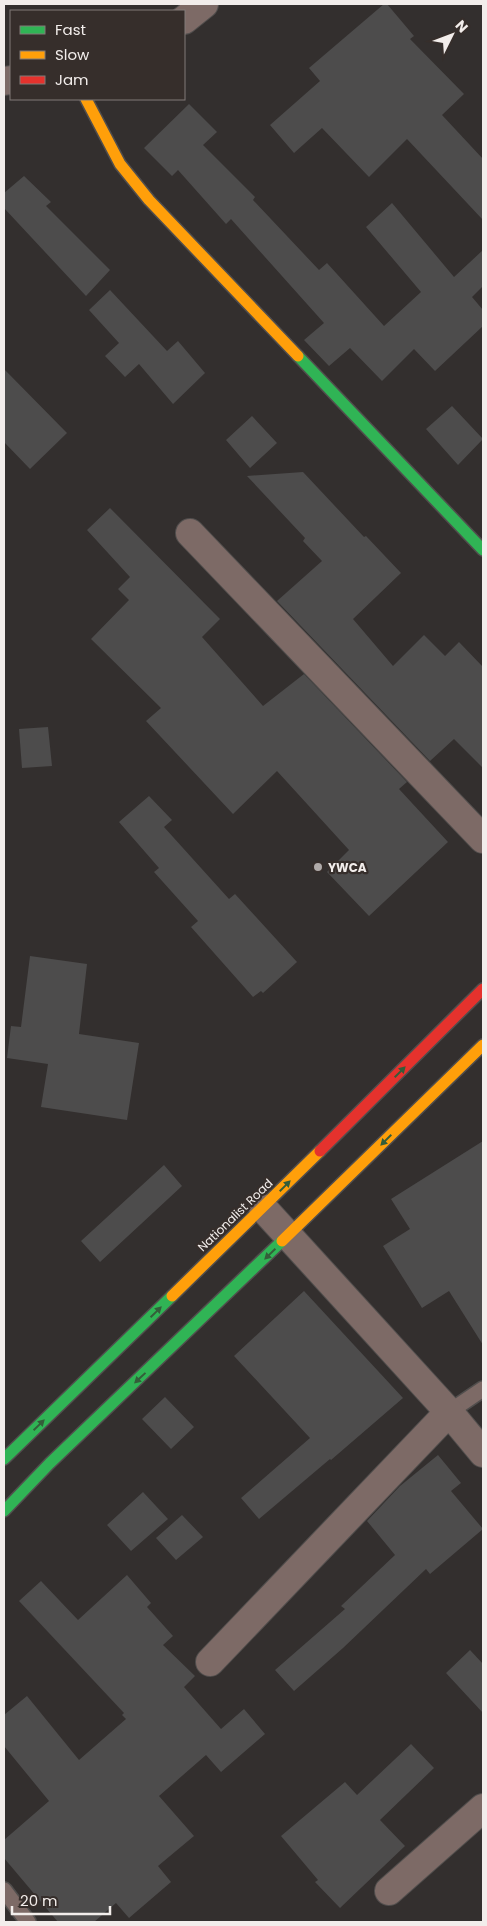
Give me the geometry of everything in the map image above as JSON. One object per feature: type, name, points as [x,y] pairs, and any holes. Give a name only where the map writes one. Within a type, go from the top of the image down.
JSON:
[{"type":"main road","points":[[87,100],[120,164],[150,200],[483,550]]},
{"type":"main road","name":"Nationalist Road","points":[[4,1459],[263,1208],[483,989]]},
{"type":"main road","points":[[4,1511],[50,1462],[288,1236],[483,1045]]},
{"type":"street","points":[[185,19],[204,4]]},
{"type":"street","points":[[190,533],[483,839]]},
{"type":"street","points":[[263,1208],[449,1412],[483,1453]]},
{"type":"street","points":[[210,1662],[449,1412]]},
{"type":"street","points":[[389,1891],[483,1808]]},
{"type":"lane","points":[[449,1412],[483,1389]]},
{"type":"lane","points":[[4,1890],[28,1922]]},
{"type":"building","points":[[384,4],[387,4],[414,36],[410,39],[464,94],[442,115],[483,159],[483,220],[407,139],[369,177],[322,128],[294,153],[270,125],[320,81],[309,68]]},
{"type":"building","points":[[189,104],[217,132],[203,145],[255,197],[253,200],[319,270],[327,263],[384,326],[421,292],[366,227],[392,203],[454,277],[483,250],[483,286],[472,297],[483,310],[483,326],[435,371],[414,349],[382,381],[350,348],[329,366],[304,340],[324,323],[231,219],[226,224],[178,170],[172,176],[144,148]]},
{"type":"building","points":[[24,176],[51,202],[46,206],[110,270],[86,296],[4,208],[4,193]]},
{"type":"building","points":[[110,290],[167,351],[178,341],[205,373],[173,404],[139,364],[125,377],[105,356],[119,343],[89,310]]},
{"type":"building","points":[[4,369],[67,433],[30,469],[4,442]]},
{"type":"building","points":[[452,406],[483,439],[458,465],[426,429]]},
{"type":"building","points":[[252,416],[277,443],[250,468],[226,440]]},
{"type":"building","points":[[303,472],[401,573],[353,619],[393,666],[424,635],[445,656],[459,642],[483,667],[483,768],[454,739],[430,761],[277,601],[322,561],[303,541],[305,538],[247,476]]},
{"type":"building","points":[[110,508],[220,619],[202,637],[263,706],[304,674],[407,782],[399,789],[448,842],[369,916],[327,872],[349,850],[277,771],[233,814],[146,721],[161,708],[91,639],[129,600],[118,589],[130,577],[87,530]]},
{"type":"building","points":[[48,727],[52,766],[22,768],[19,729]]},
{"type":"building","points":[[149,796],[172,820],[164,827],[229,899],[235,894],[297,962],[263,993],[261,991],[253,997],[191,927],[198,921],[154,872],[159,868],[119,822]]},
{"type":"building","points":[[30,956],[87,964],[79,1034],[139,1043],[127,1120],[41,1107],[48,1064],[7,1058],[11,1026],[21,1027]]},
{"type":"building","points":[[483,1141],[483,1345],[449,1291],[422,1308],[383,1246],[410,1229],[391,1199]]},
{"type":"building","points":[[164,1165],[182,1186],[100,1262],[81,1241]]},
{"type":"building","points":[[304,1291],[403,1398],[259,1519],[241,1498],[310,1438],[234,1356]]},
{"type":"building","points":[[165,1397],[194,1427],[171,1449],[142,1419]]},
{"type":"building","points":[[438,1455],[461,1483],[451,1491],[483,1529],[430,1574],[426,1569],[343,1648],[294,1691],[275,1670],[345,1609],[341,1606],[395,1555],[367,1521],[400,1486]]},
{"type":"building","points":[[143,1492],[168,1519],[131,1551],[107,1525]]},
{"type":"building","points":[[182,1515],[203,1537],[176,1560],[156,1538]]},
{"type":"building","points":[[127,1575],[151,1603],[147,1607],[173,1636],[163,1645],[195,1676],[184,1687],[221,1729],[244,1709],[265,1734],[221,1772],[206,1755],[159,1796],[194,1836],[158,1866],[171,1882],[129,1918],[116,1903],[94,1922],[58,1922],[4,1858],[4,1840],[49,1801],[4,1746],[4,1715],[27,1696],[79,1760],[126,1719],[122,1715],[124,1713],[19,1601],[41,1581],[78,1620]]},
{"type":"building","points":[[470,1650],[483,1664],[483,1713],[446,1673]]},
{"type":"building","points":[[411,1744],[434,1768],[380,1820],[405,1846],[340,1908],[315,1882],[318,1880],[281,1836],[345,1782],[357,1795]]},
{"type":"traffic: fast","points":[[298,356],[483,550]]},
{"type":"traffic: fast","points":[[4,1511],[50,1463],[282,1241]]},
{"type":"traffic: fast","points":[[4,1459],[172,1296]]},
{"type":"traffic: slow","points":[[87,100],[120,164],[149,200],[298,356]]},
{"type":"traffic: slow","points":[[282,1241],[483,1045]]},
{"type":"traffic: slow","points":[[172,1296],[320,1151]]},
{"type":"traffic: jam","points":[[320,1151],[483,989]]},
{"type":"place","name":"YWCA","points":[[318,867]]}]
